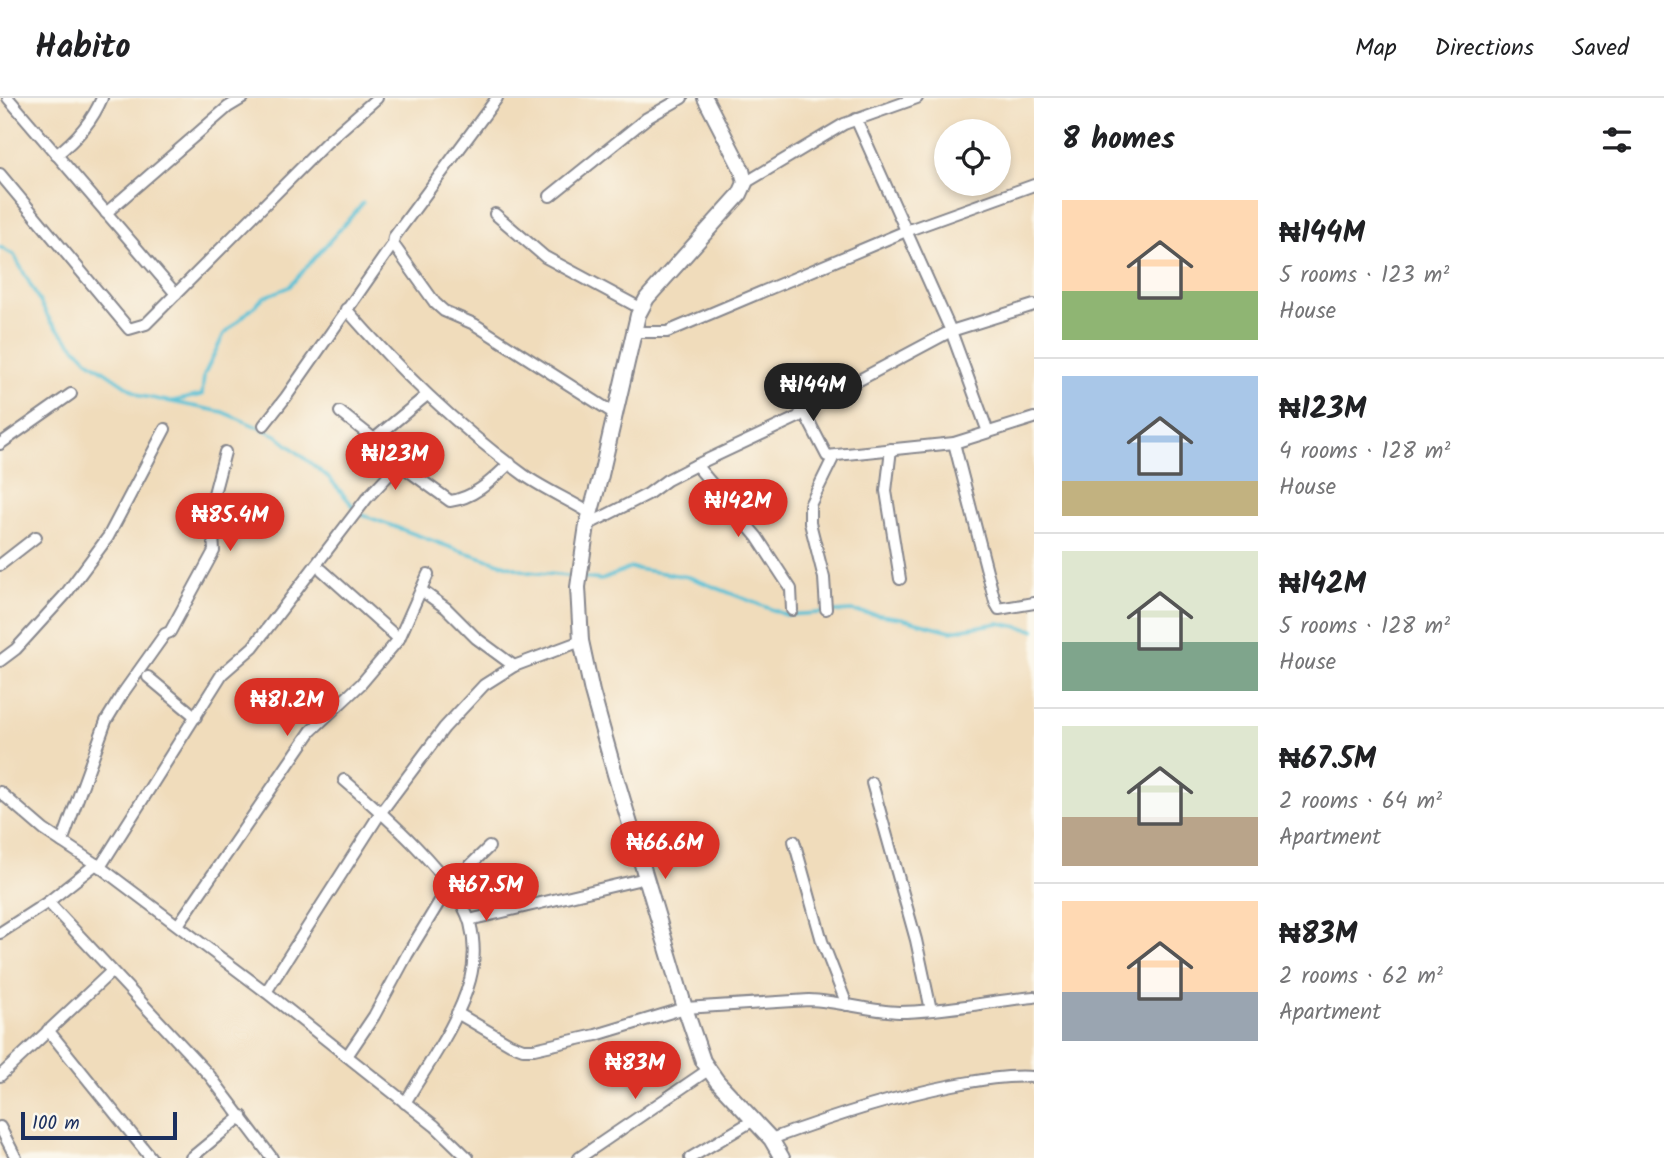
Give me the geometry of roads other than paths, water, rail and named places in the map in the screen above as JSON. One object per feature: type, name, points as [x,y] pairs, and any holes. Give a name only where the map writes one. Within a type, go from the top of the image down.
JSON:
[{"type":"street","points":[[8,98],[176,294]]},
{"type":"street","points":[[56,155],[76,139],[102,98]]},
{"type":"street","points":[[106,213],[228,107],[243,98]]},
{"type":"street","points":[[0,174],[129,329],[145,324],[326,143],[377,98]]},
{"type":"street","points":[[264,425],[393,244],[394,237],[497,98]]},
{"type":"street","points":[[550,196],[648,118],[682,98]]},
{"type":"street","points":[[705,98],[742,170],[745,183]]},
{"type":"street","points":[[782,1158],[771,1139],[708,1070],[685,1009],[592,692],[581,641],[578,587],[581,558],[634,332],[647,298],[740,194],[745,183],[816,139],[856,119],[917,98]]},
{"type":"street","points":[[856,119],[950,331],[988,432]]},
{"type":"street","points":[[634,332],[667,332],[906,231],[1034,185]]},
{"type":"street","points":[[495,214],[545,257],[642,309]]},
{"type":"street","points":[[393,244],[435,303],[444,311],[474,324],[615,414]]},
{"type":"street","points":[[588,519],[638,500],[667,480],[798,417],[803,410],[950,331],[1034,305]]},
{"type":"street","points":[[346,309],[379,348],[427,395],[526,476],[588,519]]},
{"type":"street","points":[[0,444],[71,394]]},
{"type":"street","points":[[373,439],[427,395]]},
{"type":"street","points":[[803,410],[828,456],[954,443],[1034,418]]},
{"type":"street","points":[[340,412],[399,464],[450,501],[462,499],[486,485],[510,463]]},
{"type":"street","points":[[0,661],[16,649],[65,595],[108,537],[165,429]]},
{"type":"street","points":[[954,443],[995,602],[999,608],[1005,609],[1034,603]]},
{"type":"street","points":[[891,449],[886,491],[900,579]]},
{"type":"street","points":[[62,842],[106,721],[165,634],[170,632],[214,551],[211,505],[225,452]]},
{"type":"street","points":[[826,609],[824,579],[810,523],[810,505],[834,456]]},
{"type":"street","points":[[0,933],[98,866],[222,674],[253,647],[367,498],[399,464]]},
{"type":"street","points":[[696,465],[757,537],[791,589],[792,610]]},
{"type":"street","points":[[0,565],[36,537]]},
{"type":"street","points":[[322,570],[398,639]]},
{"type":"street","points":[[178,925],[311,731],[361,684],[398,639],[428,574]]},
{"type":"street","points":[[421,590],[446,608],[475,638],[514,666]]},
{"type":"street","points":[[266,992],[381,812],[444,728],[484,685],[514,666],[581,641]]},
{"type":"street","points":[[148,677],[196,717]]},
{"type":"street","points":[[344,780],[395,825],[449,886],[469,920],[475,949],[470,981],[457,1013],[405,1102]]},
{"type":"street","points":[[872,783],[916,940],[931,1010]]},
{"type":"street","points":[[0,792],[44,830],[98,866],[266,992],[435,1126],[468,1158]]},
{"type":"street","points":[[794,841],[822,941],[846,1005]]},
{"type":"street","points":[[347,1056],[374,1016],[449,886],[489,848]]},
{"type":"street","points":[[469,920],[646,878]]},
{"type":"street","points":[[48,902],[210,1076],[272,1158]]},
{"type":"street","points":[[0,1076],[111,972]]},
{"type":"street","points":[[457,1013],[510,1044],[523,1049],[534,1049],[596,1035],[685,1009],[808,1000],[871,1010],[931,1010],[1034,997]]},
{"type":"street","points":[[48,1030],[151,1158]]},
{"type":"street","points":[[579,1158],[708,1070]]},
{"type":"street","points":[[771,1139],[879,1102],[929,1090],[982,1079],[1034,1077]]},
{"type":"street","points":[[191,1158],[242,1116]]},
{"type":"street","points":[[690,1158],[754,1120]]},
{"type":"street","points":[[0,1127],[16,1158]]},
{"type":"waterway","points":[[173,401],[202,395],[204,375],[224,334],[264,297],[289,287],[363,203]]},
{"type":"waterway","points":[[0,247],[14,255],[51,322],[88,360],[141,396],[223,412],[276,435],[329,478],[360,514],[528,572],[577,577]]},
{"type":"waterway","points":[[584,578],[601,580],[630,568],[689,577],[786,615],[851,611],[901,618],[951,631],[999,623],[1034,630]]}]
